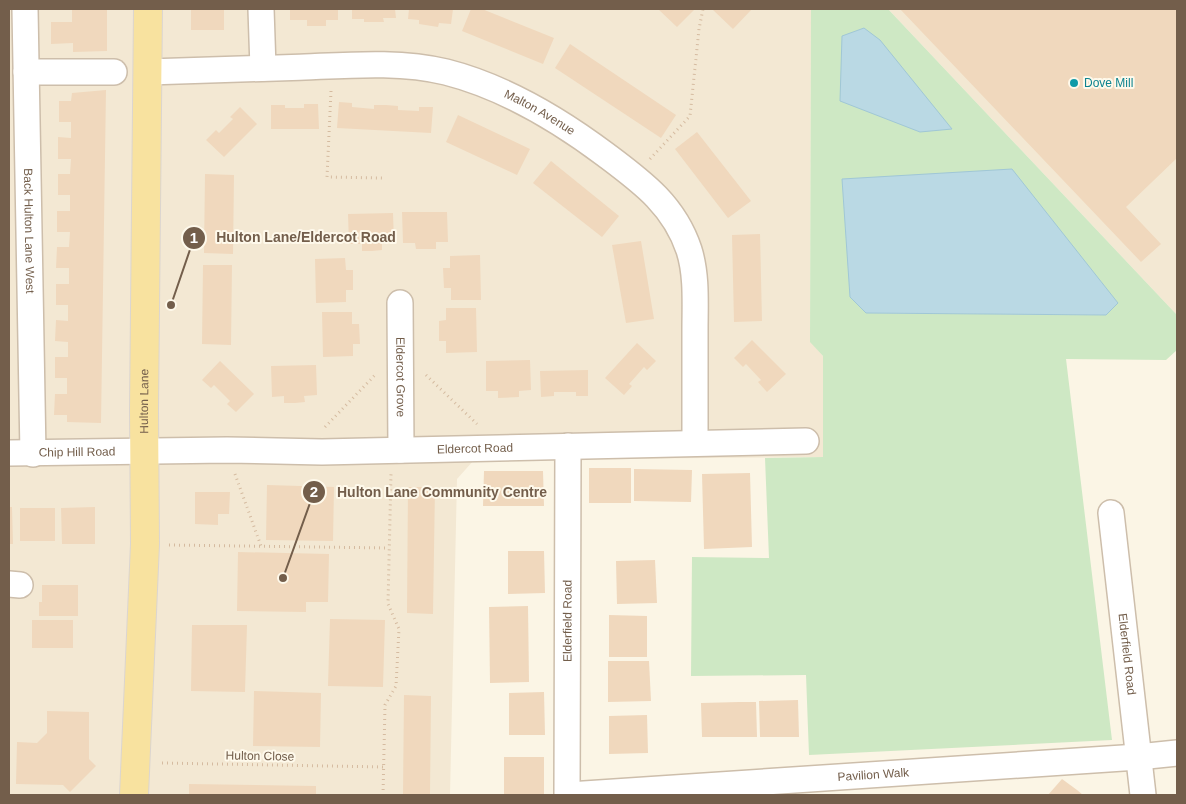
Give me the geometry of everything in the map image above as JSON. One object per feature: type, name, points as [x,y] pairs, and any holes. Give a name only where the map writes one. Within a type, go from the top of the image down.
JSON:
[{"type":"main road","name":"Hulton Lane","points":[[134,795],[145,544],[144,452],[148,9]]},
{"type":"street","name":"Back Hulton Lane West","points":[[21,453],[26,72],[25,9]]},
{"type":"street","points":[[261,9],[263,68]]},
{"type":"street","name":"Malton Avenue","points":[[148,72],[332,66],[409,66],[445,72],[477,82],[534,107],[566,126],[634,176],[656,195],[671,213],[690,252],[695,294],[696,443]]},
{"type":"street","points":[[26,72],[114,72]]},
{"type":"street","name":"Eldercot Grove","points":[[396,450],[401,360],[400,303]]},
{"type":"street","name":"Eldercot Road","points":[[144,452],[227,450],[322,452],[806,441]]},
{"type":"street","name":"Elderfield Road","points":[[568,446],[568,795]]},
{"type":"street","name":"Chip Hill Road","points":[[21,453],[144,452]]},
{"type":"street","name":"Elderfield Road","points":[[1111,513],[1143,795]]},
{"type":"street","name":"Pavilion Walk","points":[[568,795],[1177,753]]},
{"type":"path","points":[[634,176],[690,116],[699,29],[703,9]]},
{"type":"path","points":[[332,66],[327,177],[382,178]]},
{"type":"path","points":[[322,452],[321,431],[389,361],[401,360],[411,361],[479,426],[480,448]]},
{"type":"path","points":[[227,450],[261,546]]},
{"type":"path","points":[[383,795],[385,705],[396,686],[399,629],[388,604],[389,548],[396,450]]},
{"type":"path","points":[[145,544],[389,548]]},
{"type":"path","name":"Hulton Close","points":[[136,763],[384,767]]},
{"type":"shaded area","points":[[9,9],[811,9],[810,341],[823,356],[823,457],[474,460],[457,479],[450,795],[9,795]]},
{"type":"shaded area","name":"Dove Mill","points":[[888,9],[1177,9],[1177,315]]},
{"type":"green space","points":[[811,9],[888,9],[1177,315],[1177,350],[1166,360],[1066,359],[1112,740],[809,755],[806,675],[691,676],[692,557],[769,558],[765,458],[823,457],[823,356],[810,342]],"holes":[[[1118,303],[1106,315],[866,313]]]},
{"type":"water","points":[[864,28],[880,40],[952,129],[920,132],[840,101],[842,36]]},
{"type":"water","points":[[1012,169],[1118,303],[1106,315],[866,313],[850,297],[842,179]]},
{"type":"building","points":[[72,9],[107,9],[107,51],[73,52],[73,43],[51,44],[51,22],[72,22]]},
{"type":"building","points":[[191,9],[224,9],[224,30],[191,30]]},
{"type":"building","points":[[290,9],[338,9],[338,20],[326,20],[326,26],[307,26],[307,20],[290,20]]},
{"type":"building","points":[[352,9],[395,9],[396,18],[383,18],[384,22],[364,22],[364,19],[352,19]]},
{"type":"building","points":[[409,9],[453,9],[451,24],[439,23],[438,27],[419,24],[419,20],[408,19]]},
{"type":"building","points":[[471,9],[482,9],[554,38],[543,64],[462,31]]},
{"type":"building","points":[[658,9],[695,9],[677,27]]},
{"type":"building","points":[[712,9],[752,9],[733,29]]},
{"type":"building","name":"Dove Mill","points":[[900,9],[1177,9],[1177,158],[1126,207],[1161,244],[1141,262]]},
{"type":"building","points":[[570,44],[676,115],[661,138],[555,68]]},
{"type":"building","points":[[106,90],[101,423],[67,422],[67,415],[54,415],[55,394],[67,394],[67,378],[55,378],[55,357],[68,357],[68,342],[55,341],[56,320],[68,321],[68,305],[56,305],[56,284],[69,284],[69,268],[56,268],[57,247],[69,247],[70,232],[57,232],[57,211],[70,211],[70,195],[58,195],[58,174],[70,174],[71,159],[58,159],[58,137],[71,138],[71,122],[59,122],[59,101],[71,101],[72,93]]},
{"type":"building","points":[[339,102],[352,103],[352,107],[374,109],[374,105],[398,106],[398,110],[419,111],[419,107],[433,107],[431,133],[337,128]]},
{"type":"building","points":[[304,104],[318,104],[319,129],[271,129],[271,105],[285,105],[285,108],[304,108]]},
{"type":"building","points":[[240,107],[257,124],[224,157],[206,140],[216,130],[219,133],[233,119],[230,117]]},
{"type":"building","points":[[458,115],[530,149],[517,175],[446,142]]},
{"type":"building","points":[[697,132],[751,201],[728,218],[675,149]]},
{"type":"building","points":[[551,161],[619,216],[602,237],[533,183]]},
{"type":"building","points":[[205,174],[234,175],[233,254],[204,253]]},
{"type":"building","points":[[402,212],[447,212],[448,242],[436,242],[436,249],[416,249],[415,243],[403,243]]},
{"type":"building","points":[[393,213],[394,243],[382,244],[382,250],[372,251],[362,251],[362,244],[349,244],[348,214]]},
{"type":"building","points":[[760,234],[762,321],[734,322],[732,235]]},
{"type":"building","points":[[641,241],[654,319],[626,323],[612,245]]},
{"type":"building","points":[[480,255],[481,300],[451,300],[451,288],[444,288],[443,268],[450,268],[450,256]]},
{"type":"building","points":[[345,258],[346,270],[353,270],[353,290],[346,290],[346,302],[316,303],[315,259]]},
{"type":"building","points":[[203,265],[232,265],[231,345],[202,344]]},
{"type":"building","points":[[446,308],[476,308],[477,352],[446,353],[446,341],[439,341],[439,321],[446,320]]},
{"type":"building","points":[[322,312],[352,312],[352,324],[359,324],[360,344],[353,344],[353,356],[323,357]]},
{"type":"building","points":[[752,340],[786,374],[767,392],[758,382],[761,380],[746,364],[743,367],[734,358]]},
{"type":"building","points":[[637,343],[656,361],[647,370],[644,367],[629,384],[632,386],[624,395],[605,378]]},
{"type":"building","points":[[530,360],[531,390],[519,391],[519,397],[498,398],[498,391],[486,391],[486,361]]},
{"type":"building","points":[[220,361],[254,394],[236,412],[227,404],[230,401],[214,385],[211,388],[202,380]]},
{"type":"building","points":[[316,365],[317,395],[304,396],[305,402],[295,403],[284,403],[284,396],[272,397],[271,366]]},
{"type":"building","points":[[588,370],[588,396],[576,396],[576,392],[554,392],[554,396],[541,397],[540,371]]},
{"type":"building","points":[[589,468],[631,468],[631,503],[589,503]]},
{"type":"building","points":[[634,469],[692,470],[691,502],[634,501]]},
{"type":"building","points":[[484,471],[543,471],[544,506],[483,506]]},
{"type":"building","points":[[750,473],[752,547],[704,549],[702,474]]},
{"type":"building","points":[[267,485],[334,487],[333,541],[266,540]]},
{"type":"building","points":[[408,487],[435,487],[433,614],[407,613]]},
{"type":"building","points":[[195,492],[230,492],[229,514],[218,514],[218,525],[195,524]]},
{"type":"building","points":[[9,507],[12,507],[13,544],[9,544]]},
{"type":"building","points":[[95,507],[95,544],[62,544],[61,508]]},
{"type":"building","points":[[20,508],[55,508],[55,541],[20,541]]},
{"type":"building","points":[[508,551],[544,551],[545,593],[508,594]]},
{"type":"building","points":[[238,552],[329,554],[328,602],[306,602],[306,612],[237,611]]},
{"type":"building","points":[[655,560],[657,603],[617,604],[616,561]]},
{"type":"building","points":[[42,585],[78,585],[78,616],[39,616],[39,602],[42,602]]},
{"type":"building","points":[[528,606],[529,682],[490,683],[489,607]]},
{"type":"building","points":[[609,615],[647,616],[647,657],[609,657]]},
{"type":"building","points":[[330,619],[385,620],[383,687],[328,686]]},
{"type":"building","points":[[32,620],[73,620],[73,648],[32,648]]},
{"type":"building","points":[[192,625],[247,625],[245,692],[191,691]]},
{"type":"building","points":[[608,661],[649,661],[651,701],[608,702]]},
{"type":"building","points":[[254,691],[321,693],[320,747],[253,746]]},
{"type":"building","points":[[544,692],[545,735],[509,735],[509,693]]},
{"type":"building","points":[[404,695],[431,696],[430,795],[403,795]]},
{"type":"building","points":[[798,700],[799,737],[760,737],[759,701]]},
{"type":"building","points":[[756,702],[757,737],[702,737],[701,703]]},
{"type":"building","points":[[47,711],[89,712],[89,759],[96,766],[70,792],[63,785],[16,784],[17,742],[37,743],[47,733]]},
{"type":"building","points":[[647,715],[648,753],[609,754],[609,716]]},
{"type":"building","points":[[504,757],[544,757],[544,795],[504,795]]},
{"type":"building","points":[[1062,779],[1077,790],[1083,795],[1048,795]]},
{"type":"building","points":[[189,784],[316,786],[316,795],[189,795]]},
{"type":"place","name":"Dove Mill","points":[[1074,83]]},
{"type":"place","name":"Hulton Lane/Eldercot Road","points":[[171,305]]},
{"type":"place","name":"Hulton Lane Community Centre","points":[[283,578]]}]
